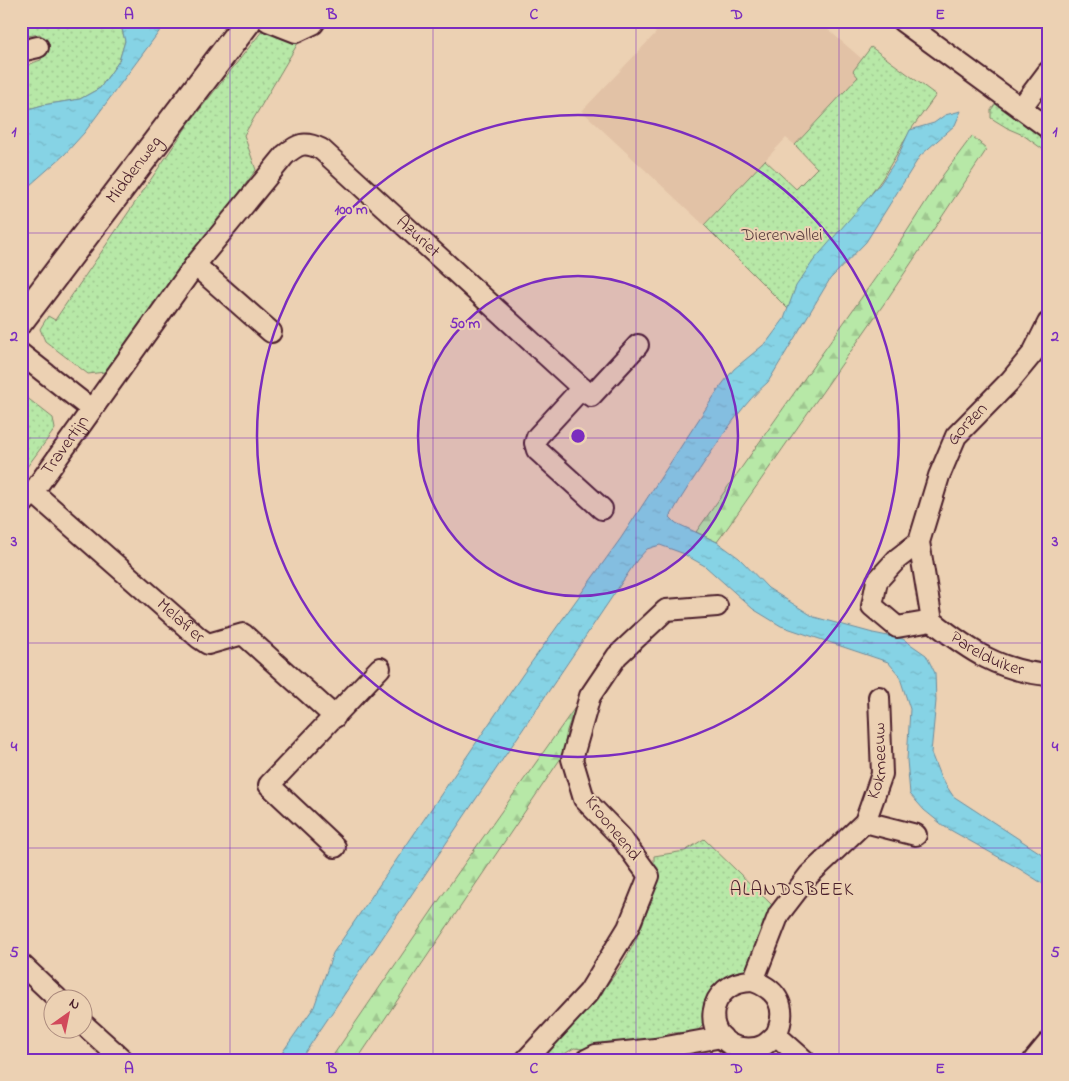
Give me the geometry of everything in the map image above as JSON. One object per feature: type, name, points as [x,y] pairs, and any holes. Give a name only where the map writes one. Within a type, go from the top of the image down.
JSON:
[{"type":"main road","name":"Middenweg","points":[[21,320],[248,21]]},
{"type":"street","points":[[268,21],[296,32],[313,24],[315,21]]},
{"type":"street","points":[[902,21],[1048,128]]},
{"type":"street","points":[[1021,108],[1048,72]]},
{"type":"street","name":"Azuriet","points":[[91,409],[124,366],[195,265],[286,155],[298,145],[305,144],[321,149],[582,388]]},
{"type":"street","points":[[195,265],[272,332]]},
{"type":"street","name":"Gorzen","points":[[932,621],[919,542],[939,476],[956,436],[1010,381],[1032,353],[1048,323]]},
{"type":"street","points":[[602,509],[537,450],[535,443],[537,437],[582,388],[592,396],[638,345]]},
{"type":"street","points":[[21,354],[91,409]]},
{"type":"street","name":"Travertijn","points":[[27,499],[91,409]]},
{"type":"street","name":"Melafier","points":[[27,499],[208,644],[243,634],[334,717]]},
{"type":"street","points":[[919,542],[897,559],[877,581],[872,606],[897,627],[932,621]]},
{"type":"street","name":"Krooneend","points":[[526,1060],[589,992],[628,928],[649,876],[620,836],[584,799],[572,760],[590,696],[617,656],[666,610],[717,606]]},
{"type":"street","name":"Parelduiker","points":[[932,621],[960,643],[1000,665],[1033,674],[1048,675]]},
{"type":"street","points":[[335,847],[269,785],[380,668]]},
{"type":"street","name":"Kokmeeuw","points":[[753,981],[779,914],[809,875],[865,822],[882,774],[878,697]]},
{"type":"street","name":"Kokmeeuw","points":[[865,822],[916,835]]},
{"type":"street","points":[[21,964],[46,988]]},
{"type":"street","points":[[753,981],[762,984],[777,998],[781,1006],[782,1016],[776,1035],[764,1045],[750,1050],[734,1047],[722,1037],[716,1028],[713,1018],[714,1007],[718,997],[725,989],[734,984],[753,981]]},
{"type":"street","points":[[92,1032],[123,1060]]},
{"type":"street","points":[[776,1035],[804,1060]]},
{"type":"street","points":[[586,1060],[596,1055],[655,1049],[722,1037]]},
{"type":"street","points":[[1034,1060],[1048,1043]]},
{"type":"shaded area","points":[[658,21],[801,21],[804,24],[806,21],[818,21],[862,59],[853,71],[859,77],[795,145],[786,138],[704,225],[582,111],[656,33],[651,28]]},
{"type":"green space","points":[[21,21],[120,21],[125,41],[119,61],[100,88],[80,99],[21,111],[23,71],[27,66],[41,60],[43,48],[40,34],[21,37]]},
{"type":"green space","points":[[270,21],[311,21],[244,135],[256,170],[105,372],[88,374],[45,341],[40,329],[48,316],[55,320],[190,122]]},
{"type":"green space","name":"Dierenvallei","points":[[871,47],[936,95],[912,128],[882,179],[788,309],[704,225],[765,160],[796,189],[817,168],[795,145],[858,77],[853,71]]},
{"type":"green space","points":[[996,103],[1048,140],[1048,153],[1023,135],[991,118],[991,110]]},
{"type":"green space","points":[[972,136],[987,149],[888,298],[717,542],[696,532],[893,253],[943,175]]},
{"type":"green space","points":[[21,393],[53,418],[55,429],[21,475]]},
{"type":"green space","points":[[576,706],[567,730],[563,755],[357,1060],[330,1060],[455,877]]},
{"type":"green space","points":[[704,839],[772,905],[744,973],[729,975],[713,988],[707,1007],[706,1021],[697,1032],[668,1033],[659,1042],[592,1050],[574,1048],[555,1060],[533,1060],[595,999],[625,959],[637,938],[652,894],[654,885],[654,856],[685,851]]},
{"type":"water","points":[[120,21],[167,21],[84,133],[64,155],[21,193],[21,111],[80,99],[100,88],[119,61],[125,41]]},
{"type":"water","points":[[961,111],[955,125],[920,156],[866,242],[830,279],[768,382],[751,398],[730,425],[689,485],[670,517],[676,523],[717,542],[739,558],[768,588],[814,617],[903,639],[926,655],[935,673],[936,701],[931,753],[940,776],[953,796],[1048,858],[1048,887],[945,827],[924,810],[910,794],[907,760],[910,709],[899,675],[888,662],[781,626],[753,609],[705,566],[682,553],[660,545],[647,549],[637,560],[300,1060],[277,1060],[314,1007],[333,953],[523,674],[621,538],[720,387],[734,369],[767,342],[784,319],[796,286],[814,260],[880,184],[896,160],[910,130],[934,123],[945,115]]},
{"type":"district","name":"ALANDSBEEK","points":[[792,890]]}]
